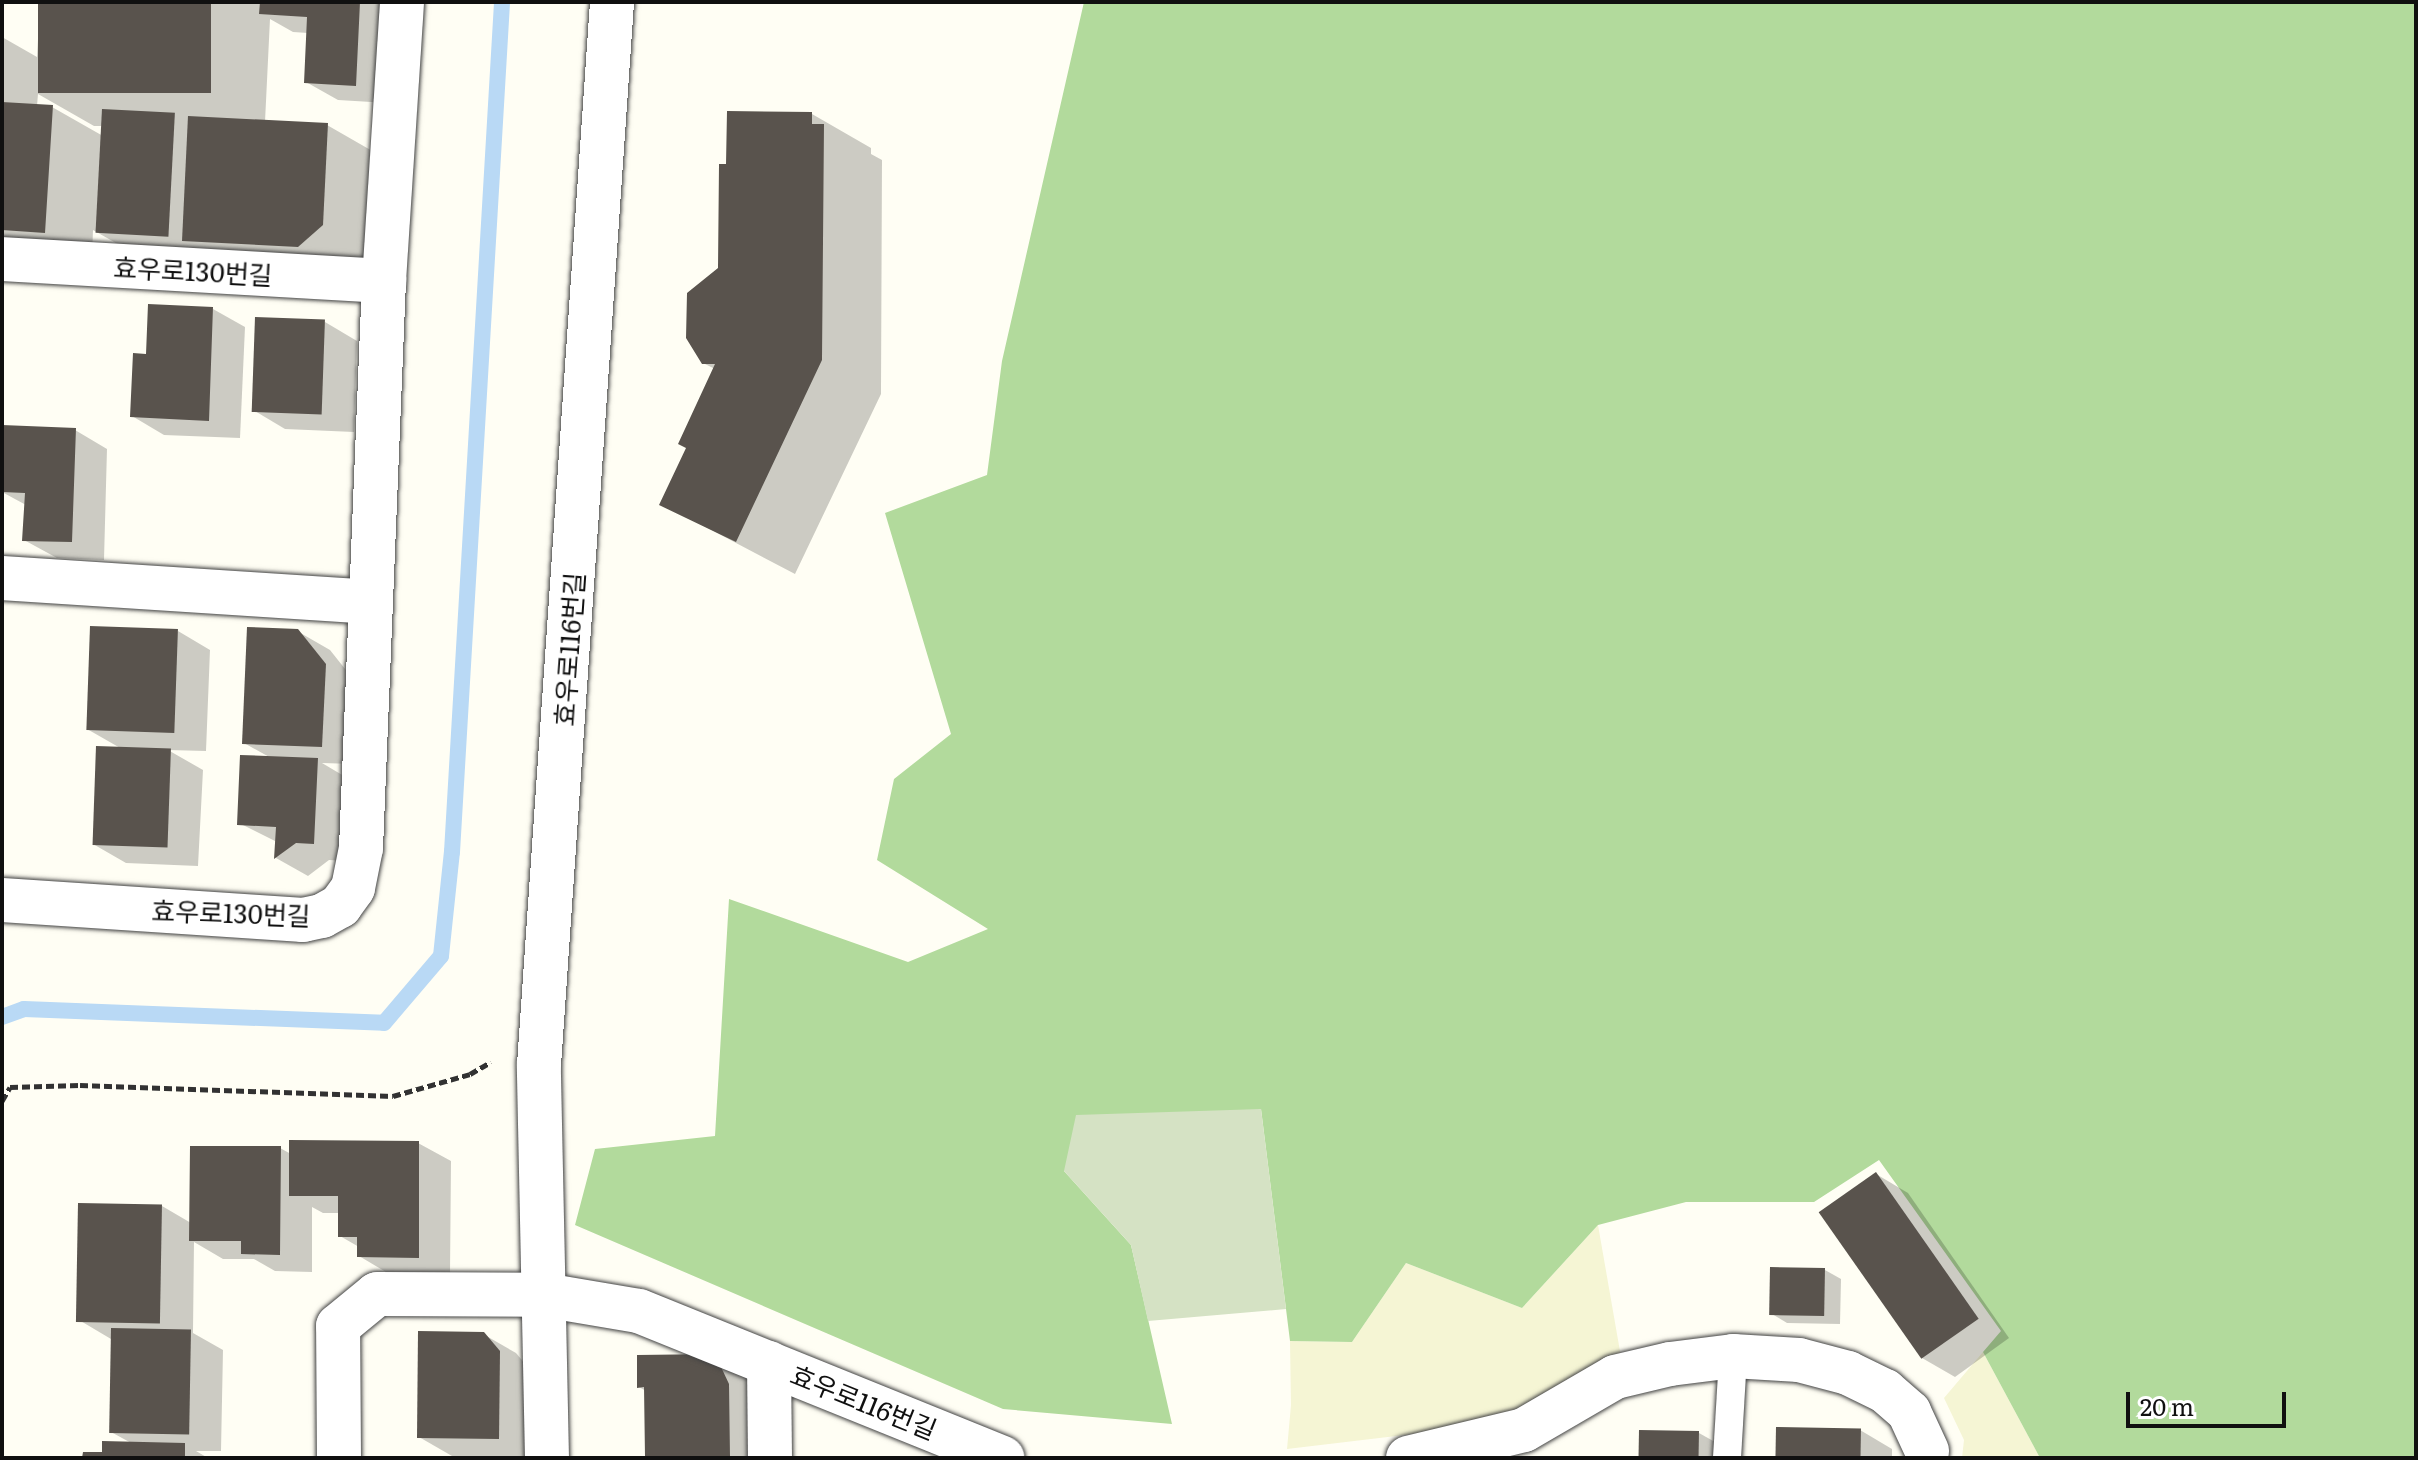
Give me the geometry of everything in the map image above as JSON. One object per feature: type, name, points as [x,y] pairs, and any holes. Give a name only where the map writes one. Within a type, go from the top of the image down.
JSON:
[{"type":"street","name":"효우로130번길","points":[[2,900],[303,920],[322,916],[340,906],[353,888],[361,848],[384,281],[402,2]]},
{"type":"street","name":"효우로116번길","points":[[547,1458],[539,1065],[612,2]]},
{"type":"street","name":"효우로130번길","points":[[2,259],[384,281]]},
{"type":"street","points":[[2,578],[370,602]]},
{"type":"street","name":"효우로116번길","points":[[339,1458],[338,1326],[377,1294],[544,1295],[639,1311],[1002,1458]]},
{"type":"street","points":[[1422,1457],[1524,1430],[1615,1377],[1670,1364],[1733,1356],[1799,1360],[1848,1373],[1873,1385],[1909,1412],[1927,1451]]},
{"type":"street","name":"효우로116번길","points":[[769,1363],[770,1458]]},
{"type":"lane","points":[[1727,1458],[1733,1356]]},
{"type":"path","points":[[2,1101],[10,1087],[80,1085],[393,1096],[470,1074],[496,1059],[539,1065]]},
{"type":"green space","points":[[1084,2],[2416,2],[2416,1458],[2040,1458],[1983,1352],[2001,1331],[1879,1160],[1814,1202],[1686,1202],[1598,1225],[1522,1308],[1406,1263],[1352,1342],[1290,1341],[1261,1109],[1064,1171],[1131,1245],[1172,1424],[1003,1409],[575,1225],[595,1149],[715,1136],[729,899],[908,962],[988,929],[877,860],[894,779],[951,734],[885,513],[987,475],[1002,361]]},
{"type":"green space","points":[[1261,1109],[1286,1309],[1148,1321],[1131,1245],[1064,1171],[1076,1115]]},
{"type":"green space","points":[[1598,1225],[1621,1357],[1511,1416],[1413,1434],[1287,1449],[1291,1405],[1290,1341],[1352,1342],[1406,1263],[1522,1308]]},
{"type":"green space","points":[[1983,1352],[2040,1458],[1962,1458],[1964,1440],[1944,1398]]},
{"type":"building","points":[[38,2],[211,2],[211,93],[38,93]]},
{"type":"building","points":[[260,2],[360,2],[356,86],[304,83],[307,17],[259,14]]},
{"type":"building","points":[[2,102],[53,105],[45,233],[2,230]]},
{"type":"building","points":[[102,109],[175,113],[168,237],[96,233]]},
{"type":"building","points":[[727,111],[812,112],[812,124],[824,124],[822,360],[736,542],[659,505],[686,448],[678,444],[715,364],[702,364],[686,338],[687,293],[718,268],[719,164],[726,164]]},
{"type":"building","points":[[188,116],[328,123],[323,225],[298,247],[182,241]]},
{"type":"building","points":[[148,304],[213,307],[209,421],[130,417],[133,353],[146,354]]},
{"type":"building","points":[[255,317],[325,319],[322,414],[252,412]]},
{"type":"building","points":[[2,425],[76,428],[72,542],[22,541],[25,493],[2,492]]},
{"type":"building","points":[[90,626],[178,629],[174,733],[86,730]]},
{"type":"building","points":[[247,627],[298,629],[326,664],[322,747],[242,744]]},
{"type":"building","points":[[96,746],[171,749],[167,848],[93,845]]},
{"type":"building","points":[[240,755],[318,758],[314,844],[296,843],[274,859],[276,827],[237,825]]},
{"type":"building","points":[[289,1140],[419,1141],[419,1258],[357,1257],[357,1237],[338,1237],[338,1196],[289,1196]]},
{"type":"building","points":[[190,1146],[281,1146],[280,1255],[241,1254],[241,1241],[189,1241]]},
{"type":"building","points":[[1876,1172],[1979,1319],[1921,1359],[1819,1212]]},
{"type":"building","points":[[78,1203],[162,1204],[160,1323],[76,1322]]},
{"type":"building","points":[[1770,1267],[1825,1268],[1824,1316],[1769,1315]]},
{"type":"building","points":[[111,1328],[191,1329],[189,1434],[109,1433]]},
{"type":"building","points":[[418,1331],[484,1332],[500,1351],[499,1439],[417,1438]]},
{"type":"building","points":[[715,1354],[729,1384],[730,1457],[645,1457],[644,1387],[637,1388],[637,1355]]},
{"type":"building","points":[[1776,1427],[1861,1428],[1860,1458],[1775,1458]]},
{"type":"building","points":[[1639,1430],[1699,1431],[1699,1458],[1639,1458]]},
{"type":"building","points":[[102,1441],[185,1443],[185,1458],[82,1458],[83,1452],[102,1452]]},
{"type":"waterway","points":[[2,1017],[24,1009],[384,1023],[441,956],[452,852],[502,2]]}]
